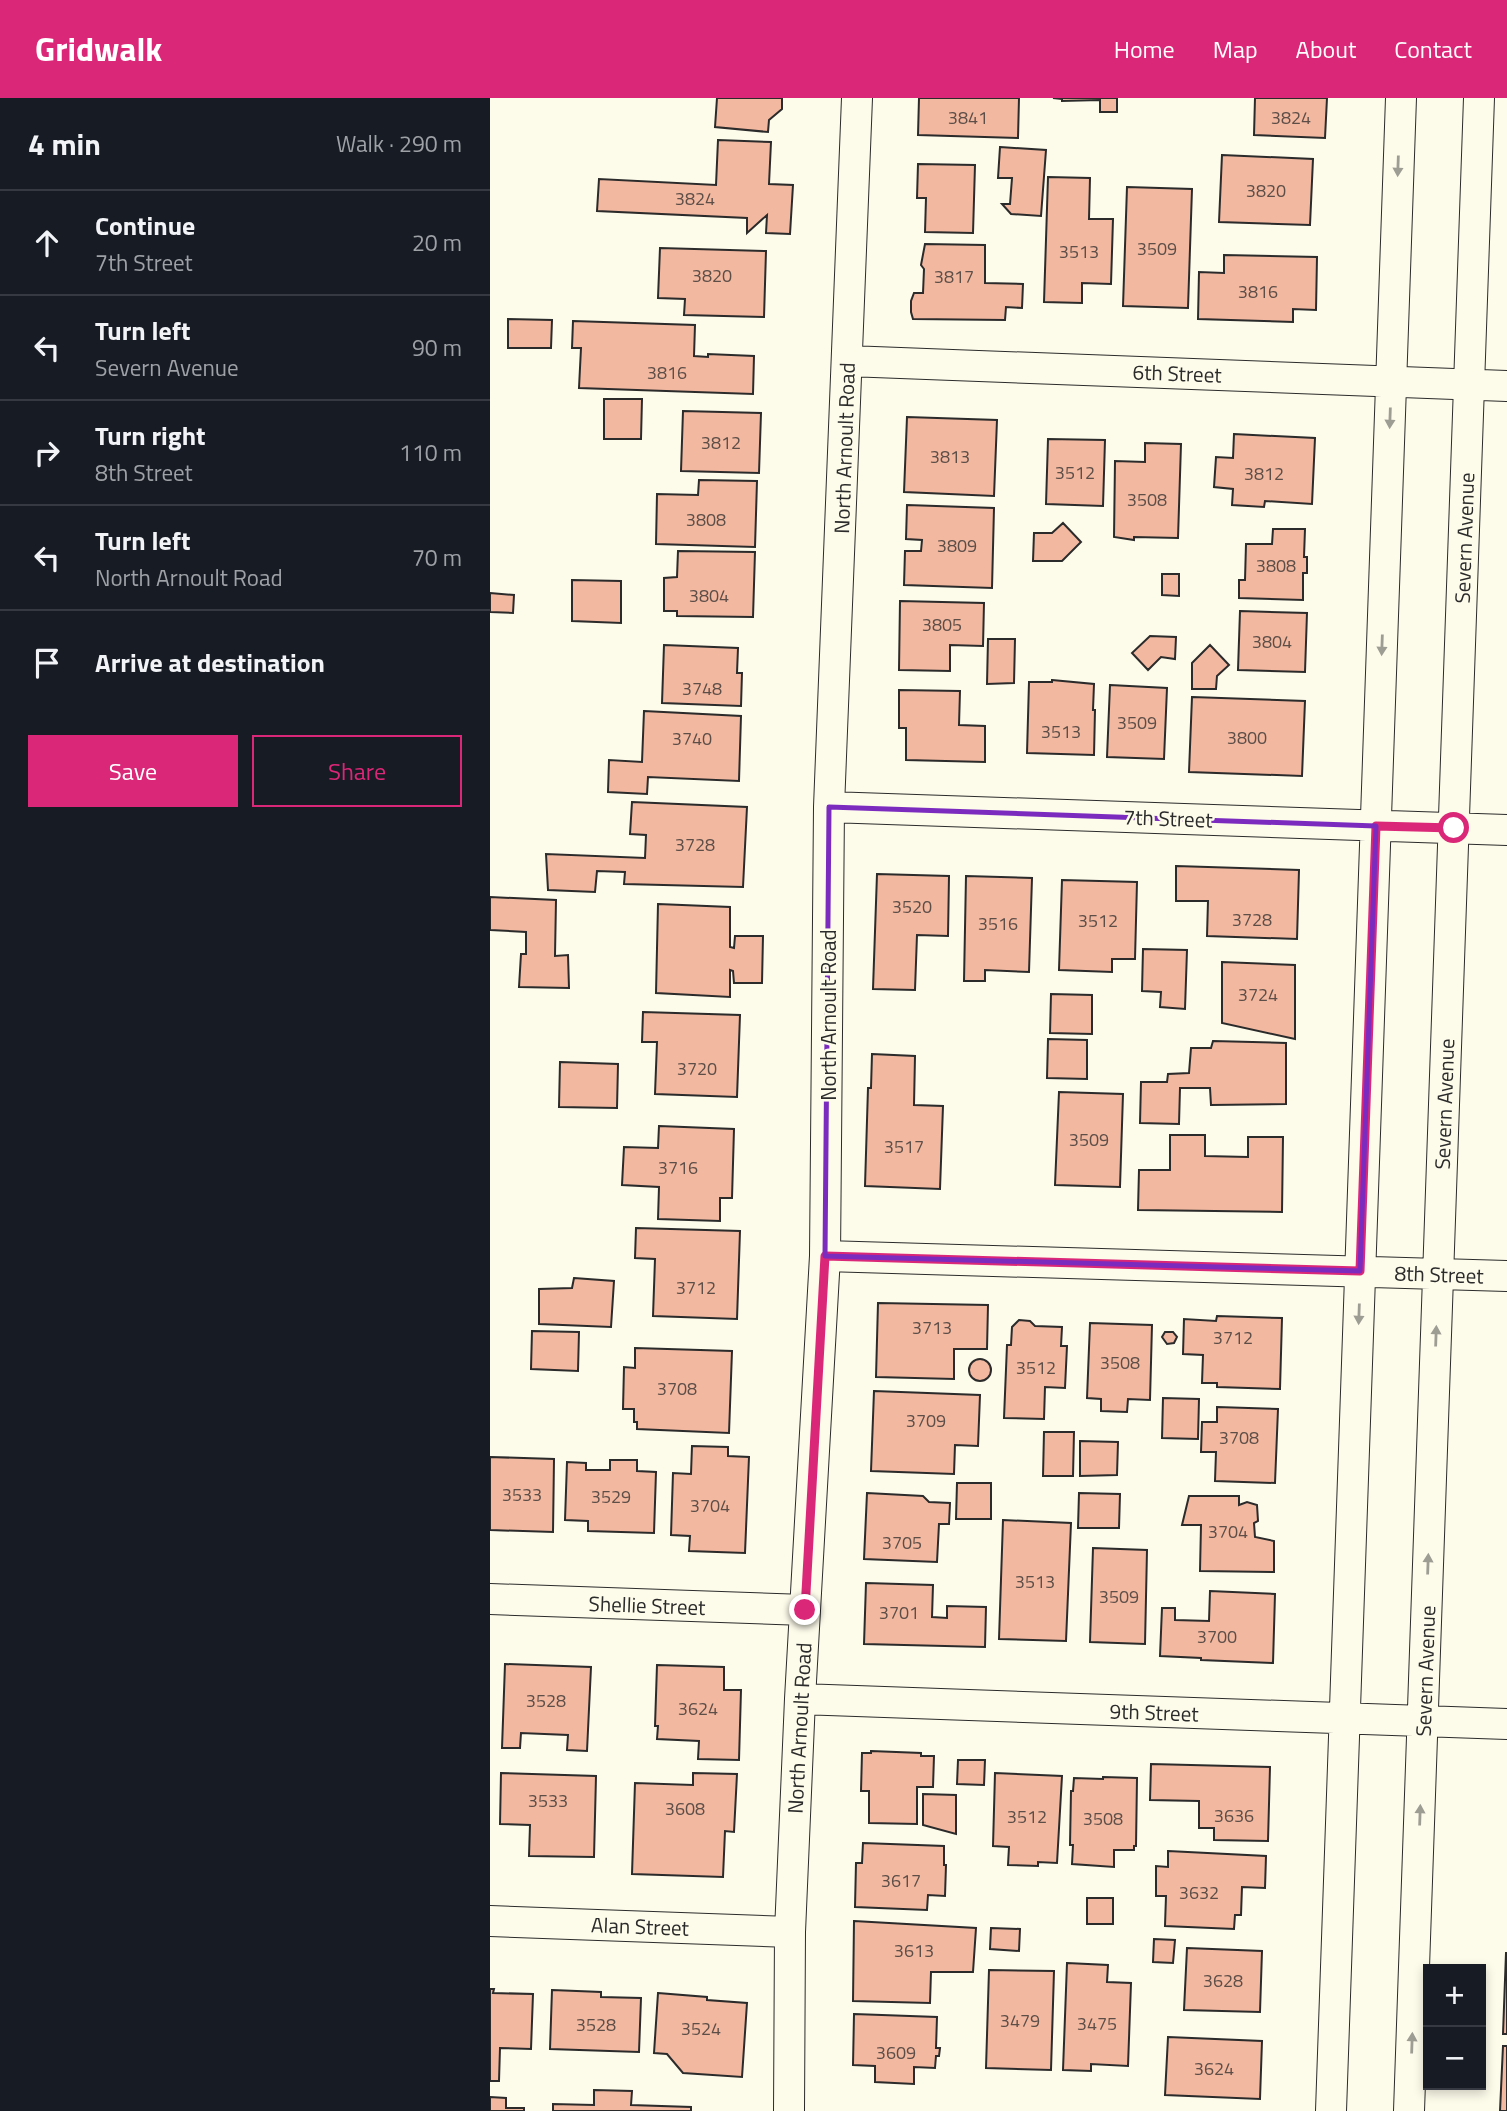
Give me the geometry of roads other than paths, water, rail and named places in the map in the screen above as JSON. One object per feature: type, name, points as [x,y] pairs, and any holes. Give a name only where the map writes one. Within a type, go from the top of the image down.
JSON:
[{"type":"street","name":"North Arnoult Road","points":[[789,2111],[790,1931],[825,1256],[829,807],[857,98]]},
{"type":"street","points":[[1331,2111],[1401,98]]},
{"type":"street","name":"Severn Avenue","points":[[1409,2111],[1479,98]]},
{"type":"street","name":"6th Street","points":[[848,361],[1507,386]]},
{"type":"street","name":"7th Street","points":[[829,807],[1507,830]]},
{"type":"street","name":"8th Street","points":[[825,1256],[1507,1276]]},
{"type":"street","name":"Shellie Street","points":[[490,1599],[805,1610]]},
{"type":"street","name":"9th Street","points":[[800,1699],[1507,1724]]},
{"type":"street","name":"Alan Street","points":[[490,1921],[790,1931]]}]
